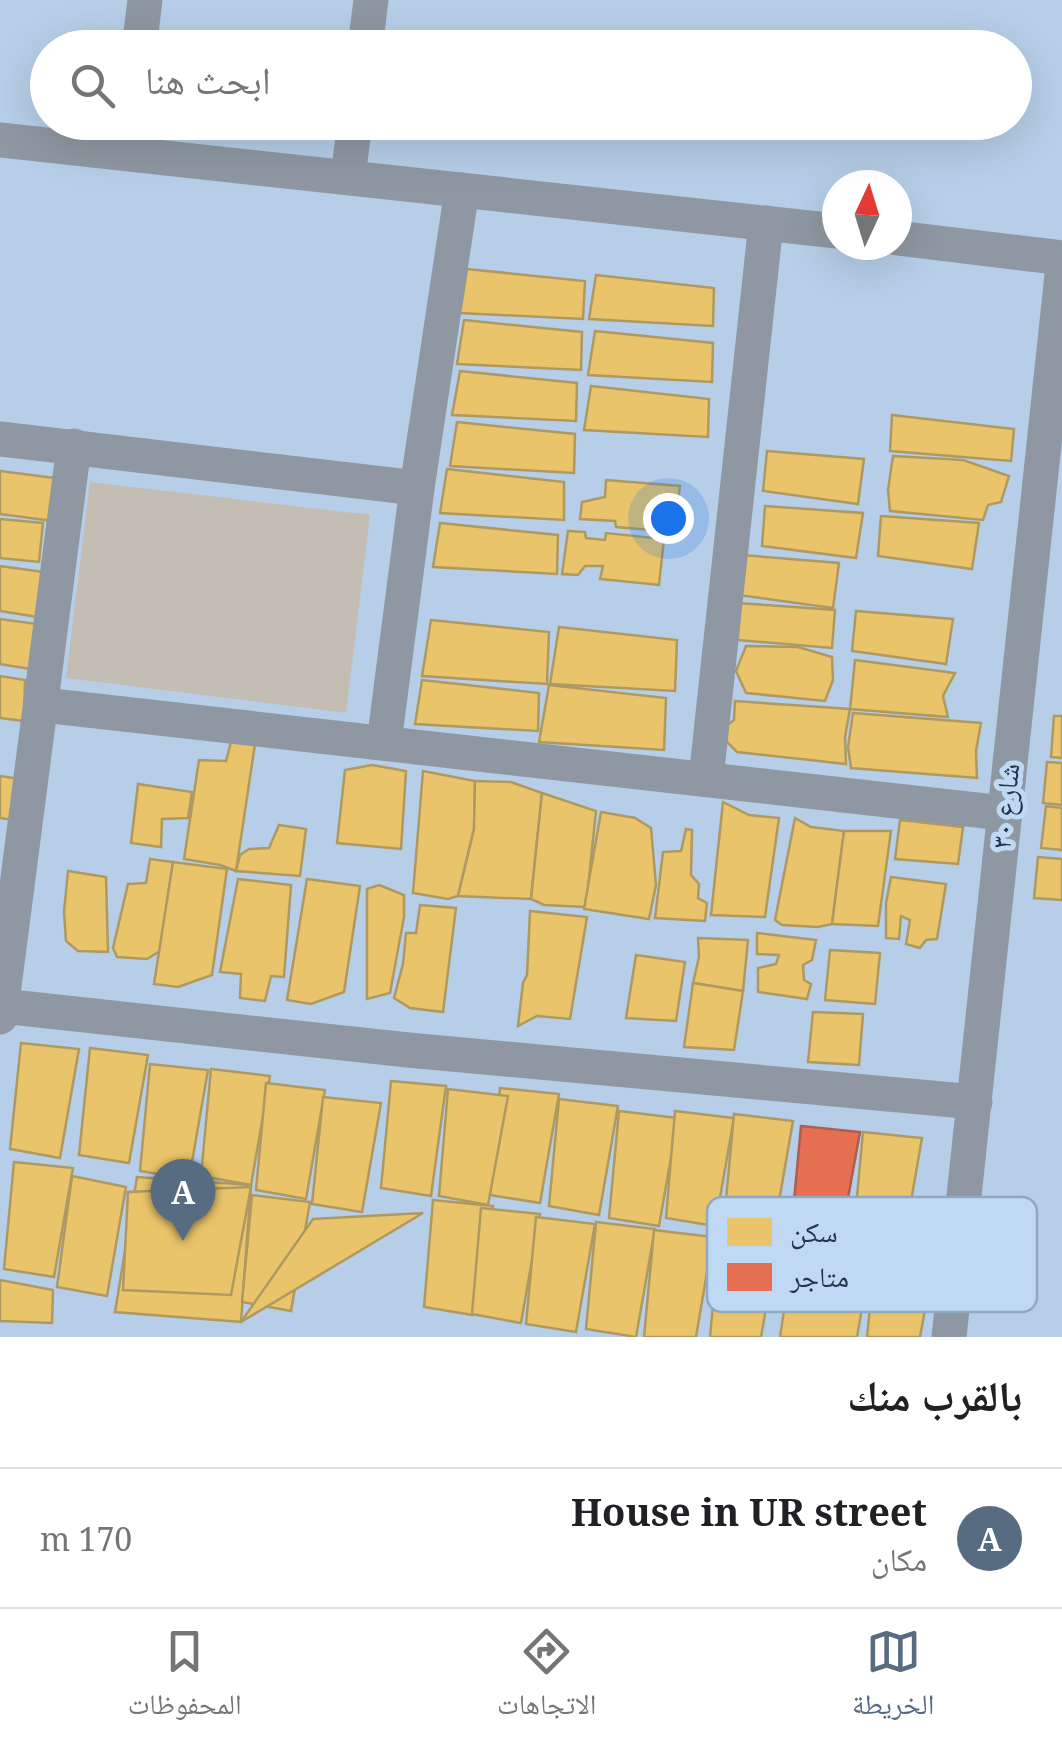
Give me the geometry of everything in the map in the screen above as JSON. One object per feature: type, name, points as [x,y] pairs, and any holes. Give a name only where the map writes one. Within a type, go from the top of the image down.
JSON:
[{"type":"street","points":[[141,30],[145,0]]},
{"type":"street","points":[[367,30],[371,0]]},
{"type":"street","points":[[0,140],[30,140]]},
{"type":"street","points":[[133,140],[348,176],[822,229]]},
{"type":"street","points":[[348,176],[353,140]]},
{"type":"street","points":[[384,743],[416,488],[462,190]]},
{"type":"street","points":[[706,779],[766,222]]},
{"type":"street","points":[[912,240],[1062,258]]},
{"type":"street","name":"شارع ٣٠","points":[[964,1197],[1062,276]]},
{"type":"street","points":[[0,438],[416,488]]},
{"type":"street","points":[[74,446],[1,1011],[975,1102]]},
{"type":"street","points":[[43,705],[1003,813]]},
{"type":"street","name":"شارع ٣٠","points":[[949,1337],[952,1312]]},
{"type":"shaded area","points":[[90,482],[370,515],[346,713],[66,678]]},
{"type":"building: سكن","points":[[467,269],[585,281],[583,319],[460,313]]},
{"type":"building: سكن","points":[[596,275],[714,288],[713,326],[589,319]]},
{"type":"building: سكن","points":[[464,320],[582,332],[581,370],[457,364]]},
{"type":"building: سكن","points":[[595,331],[713,343],[712,382],[588,375]]},
{"type":"building: سكن","points":[[460,371],[577,383],[576,421],[452,415]]},
{"type":"building: سكن","points":[[591,386],[709,399],[708,437],[584,430]]},
{"type":"building: سكن","points":[[892,415],[1014,429],[1011,461],[890,451]]},
{"type":"building: سكن","points":[[457,422],[575,434],[574,473],[450,466]]},
{"type":"building: سكن","points":[[767,451],[864,459],[858,504],[763,491]]},
{"type":"building: سكن","points":[[893,456],[963,460],[1009,476],[1001,502],[988,505],[983,520],[890,511],[888,490]]},
{"type":"building: سكن","points":[[447,469],[564,482],[564,520],[440,513]]},
{"type":"building: سكن","points":[[0,471],[55,478],[53,521],[0,514]]},
{"type":"building: سكن","points":[[606,480],[680,486],[674,532],[580,519],[582,502],[605,497]]},
{"type":"building: سكن","points":[[765,506],[863,513],[856,558],[762,546]]},
{"type":"building: سكن","points":[[881,516],[979,523],[972,569],[878,556]]},
{"type":"building: سكن","points":[[0,519],[43,523],[39,562],[0,558]]},
{"type":"building: سكن","points":[[440,523],[558,535],[557,574],[433,567]]},
{"type":"building: سكن","points":[[568,531],[585,532],[586,538],[605,540],[606,533],[664,539],[659,585],[600,579],[603,566],[585,566],[578,575],[562,574]]},
{"type":"building: سكن","points":[[742,555],[839,563],[833,608],[738,595]]},
{"type":"building: سكن","points":[[0,566],[51,573],[44,618],[0,611]]},
{"type":"building: سكن","points":[[738,603],[835,610],[832,648],[738,640]]},
{"type":"building: سكن","points":[[856,611],[953,619],[946,664],[852,651]]},
{"type":"building: سكن","points":[[0,619],[37,624],[30,669],[0,664]]},
{"type":"building: سكن","points":[[431,620],[549,632],[547,684],[422,676]]},
{"type":"building: سكن","points":[[559,627],[677,640],[675,691],[550,684]]},
{"type":"building: سكن","points":[[746,646],[798,647],[832,657],[833,680],[825,701],[746,693],[736,671]]},
{"type":"building: سكن","points":[[855,660],[955,673],[943,696],[948,717],[850,709]]},
{"type":"building: سكن","points":[[0,676],[25,680],[24,721],[0,718]]},
{"type":"building: سكن","points":[[422,680],[539,693],[538,731],[415,724]]},
{"type":"building: سكن","points":[[549,685],[666,698],[664,750],[539,742]]},
{"type":"building: سكن","points":[[735,701],[850,709],[846,764],[737,752],[718,733],[734,720]]},
{"type":"building: سكن","points":[[853,713],[981,723],[977,778],[851,768],[848,747]]},
{"type":"building: سكن","points":[[1054,716],[1062,716],[1062,758],[1051,757]]},
{"type":"building: سكن","points":[[231,742],[255,744],[236,871],[184,859],[199,760],[226,761]]},
{"type":"building: سكن","points":[[1047,762],[1062,763],[1062,805],[1043,803]]},
{"type":"building: سكن","points":[[372,765],[406,771],[401,849],[337,843],[345,770]]},
{"type":"building: سكن","points":[[423,771],[475,781],[474,829],[458,896],[448,899],[413,893]]},
{"type":"building: سكن","points":[[0,776],[20,779],[20,821],[0,818]]},
{"type":"building: سكن","points":[[475,781],[511,782],[542,793],[531,899],[458,896],[474,829]]},
{"type":"building: سكن","points":[[138,784],[192,792],[188,818],[162,819],[161,847],[131,843]]},
{"type":"building: سكن","points":[[542,793],[596,811],[586,907],[544,905],[531,899]]},
{"type":"building: سكن","points":[[723,802],[749,815],[779,818],[765,917],[711,915]]},
{"type":"building: سكن","points":[[1046,806],[1062,808],[1062,850],[1041,848]]},
{"type":"building: سكن","points":[[601,812],[635,818],[651,828],[656,885],[649,919],[584,909]]},
{"type":"building: سكن","points":[[795,818],[811,827],[844,831],[832,924],[782,925],[775,920]]},
{"type":"building: سكن","points":[[900,820],[963,827],[958,864],[895,859]]},
{"type":"building: سكن","points":[[279,825],[306,829],[300,876],[236,871],[240,855],[249,849],[269,848]]},
{"type":"building: سكن","points":[[686,829],[692,830],[691,875],[699,884],[698,898],[707,903],[705,921],[655,918],[663,852],[681,851]]},
{"type":"building: سكن","points":[[844,831],[891,831],[878,926],[832,924]]},
{"type":"building: سكن","points":[[1038,857],[1062,859],[1062,900],[1034,898]]},
{"type":"building: سكن","points":[[150,859],[173,862],[160,951],[147,959],[117,957],[113,948],[128,884],[146,883]]},
{"type":"building: سكن","points":[[173,862],[227,869],[212,975],[178,987],[154,984]]},
{"type":"building: سكن","points":[[68,871],[106,877],[108,952],[78,951],[66,941]]},
{"type":"building: سكن","points":[[891,877],[946,884],[937,939],[926,940],[920,948],[906,944],[910,920],[901,916],[899,939],[886,938]]},
{"type":"building: سكن","points":[[238,879],[291,885],[284,977],[271,976],[265,1001],[240,998],[241,974],[220,972]]},
{"type":"building: سكن","points":[[307,879],[360,886],[344,992],[311,1004],[287,1000]]},
{"type":"building: سكن","points":[[379,885],[404,895],[404,917],[390,993],[367,999],[367,889]]},
{"type":"building: سكن","points":[[420,905],[456,908],[443,1012],[410,1008],[394,998],[406,933],[416,933]]},
{"type":"building: سكن","points":[[530,911],[587,917],[570,1019],[537,1016],[518,1026],[527,975]]},
{"type":"building: سكن","points":[[757,933],[816,940],[812,960],[803,965],[804,980],[811,984],[807,999],[758,992],[758,968],[776,964],[779,955],[757,954]]},
{"type":"building: سكن","points":[[698,938],[748,940],[743,991],[693,983],[699,957]]},
{"type":"building: سكن","points":[[830,950],[880,953],[875,1004],[825,1000]]},
{"type":"building: سكن","points":[[636,955],[685,962],[676,1021],[626,1018]]},
{"type":"building: سكن","points":[[693,983],[743,991],[734,1050],[684,1047]]},
{"type":"building: سكن","points":[[813,1012],[863,1014],[859,1065],[808,1062]]},
{"type":"building: سكن","points":[[21,1043],[79,1049],[60,1158],[10,1149]]},
{"type":"building: سكن","points":[[90,1048],[148,1055],[129,1163],[79,1155]]},
{"type":"building: سكن","points":[[150,1064],[208,1070],[189,1179],[140,1171]]},
{"type":"building: سكن","points":[[211,1069],[270,1076],[251,1185],[201,1176]]},
{"type":"building: سكن","points":[[391,1081],[446,1086],[431,1196],[381,1188]]},
{"type":"building: سكن","points":[[266,1083],[325,1090],[306,1199],[256,1190]]},
{"type":"building: سكن","points":[[500,1088],[559,1094],[540,1203],[490,1195]]},
{"type":"building: سكن","points":[[448,1089],[508,1096],[488,1205],[439,1196]]},
{"type":"building: سكن","points":[[323,1097],[381,1103],[362,1212],[312,1204]]},
{"type":"building: سكن","points":[[559,1099],[618,1106],[599,1215],[549,1206]]},
{"type":"building: سكن","points":[[619,1111],[678,1118],[659,1226],[609,1218]]},
{"type":"building: سكن","points":[[675,1111],[734,1118],[720,1197],[707,1197],[707,1225],[666,1218]]},
{"type":"building: سكن","points":[[734,1114],[793,1121],[780,1197],[726,1197]]},
{"type":"building: سكن","points":[[863,1132],[922,1138],[912,1197],[857,1197]]},
{"type":"building: سكن","points":[[14,1162],[73,1168],[54,1277],[4,1269]]},
{"type":"building: سكن","points":[[72,1176],[126,1187],[107,1296],[57,1287]]},
{"type":"building: سكن","points":[[137,1177],[251,1185],[241,1322],[115,1312]]},
{"type":"building: سكن","points":[[251,1187],[231,1295],[123,1290],[128,1192]]},
{"type":"building: سكن","points":[[252,1195],[310,1202],[291,1311],[242,1302]]},
{"type":"building: سكن","points":[[433,1200],[493,1206],[473,1315],[424,1307]]},
{"type":"building: سكن","points":[[481,1208],[540,1214],[521,1323],[472,1314]]},
{"type":"building: سكن","points":[[423,1213],[241,1322],[313,1219]]},
{"type":"building: سكن","points":[[536,1217],[595,1224],[576,1332],[526,1324]]},
{"type":"building: سكن","points":[[596,1222],[655,1229],[636,1337],[586,1329]]},
{"type":"building: سكن","points":[[654,1230],[707,1236],[707,1272],[696,1337],[644,1337]]},
{"type":"building: سكن","points":[[0,1280],[53,1290],[52,1323],[0,1321]]},
{"type":"building: سكن","points":[[712,1312],[765,1312],[761,1337],[710,1337]]},
{"type":"building: سكن","points":[[784,1312],[861,1312],[857,1337],[780,1337]]},
{"type":"building: سكن","points":[[870,1312],[925,1312],[920,1337],[867,1337]]},
{"type":"building: متاجر","points":[[801,1126],[860,1132],[848,1197],[794,1197]]},
{"type":"place","name":"House in UR street","points":[[183,1241]]}]
